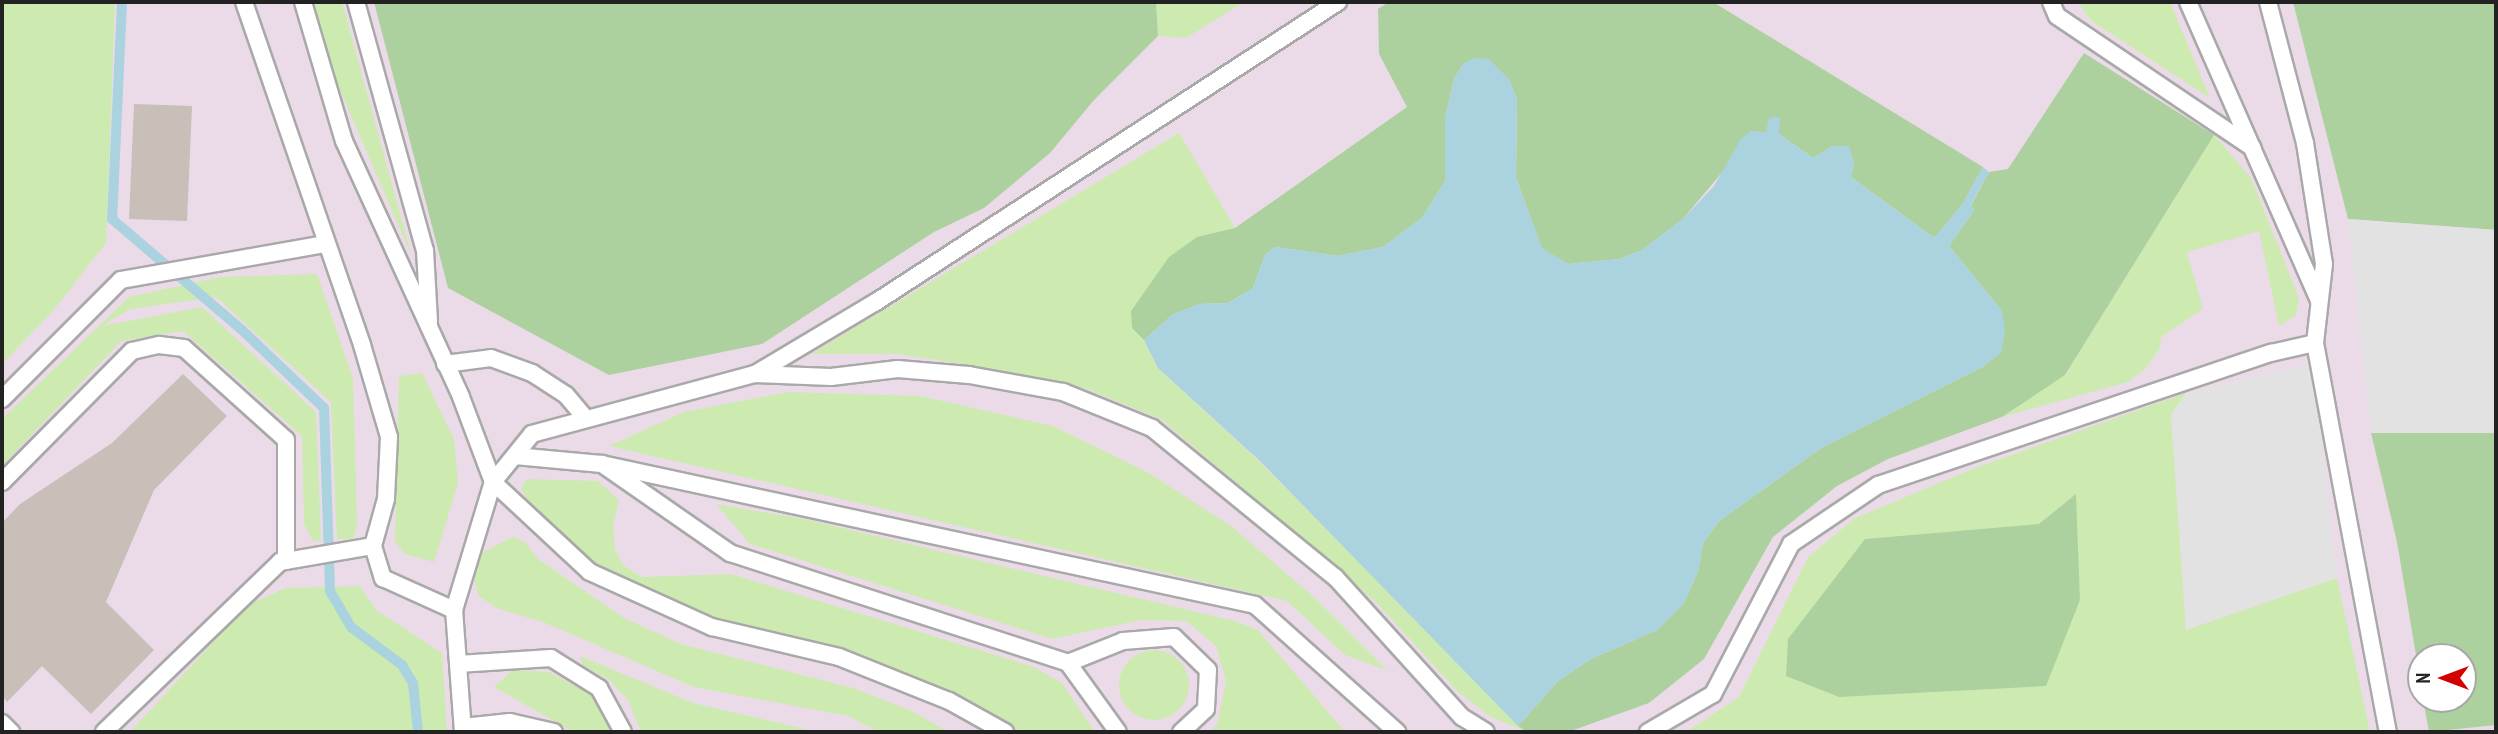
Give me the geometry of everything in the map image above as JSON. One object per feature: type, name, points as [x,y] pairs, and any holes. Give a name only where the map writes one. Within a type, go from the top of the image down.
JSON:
[{"type":"lane","points":[[244,2],[325,244],[362,345],[389,436],[386,499],[373,546],[383,578],[454,610]]},
{"type":"lane","points":[[303,2],[344,141],[445,364],[493,482],[590,572],[712,627],[851,662],[949,701],[1005,732]]},
{"type":"lane","points":[[356,2],[425,250],[429,330]]},
{"type":"lane","points":[[554,732],[510,722],[463,730],[454,610],[493,482],[532,434],[755,374],[876,302],[1338,2]]},
{"type":"lane","points":[[2051,2],[2057,16],[2253,148]]},
{"type":"lane","points":[[2188,2],[2320,303]]},
{"type":"lane","points":[[2267,2],[2305,143],[2324,264],[2315,343],[2388,732]]},
{"type":"lane","points":[[2,399],[121,280],[325,244]]},
{"type":"lane","points":[[1648,732],[1713,694],[1791,544],[1878,485],[2272,353],[2315,343]]},
{"type":"lane","points":[[2,482],[132,351],[159,345],[184,348],[286,440],[286,561]]},
{"type":"lane","points":[[445,364],[491,358],[533,373],[566,395],[584,418]]},
{"type":"lane","points":[[755,374],[831,377],[898,369],[969,374],[1063,392],[1152,428],[1335,577],[1462,717],[1486,732]]},
{"type":"lane","points":[[515,456],[602,464],[1255,606],[1398,732]]},
{"type":"lane","points":[[602,464],[730,553],[1068,663],[1118,732]]},
{"type":"lane","points":[[104,732],[280,562],[373,546]]},
{"type":"lane","points":[[1068,663],[1123,641],[1174,637],[1208,670],[1206,709],[1181,732]]},
{"type":"lane","points":[[458,664],[551,658],[599,688],[623,732]]},
{"type":"lane","points":[[2,723],[11,732]]},
{"type":"shaded area","points":[[2,2],[2496,2],[2496,732],[2,732]]},
{"type":"shaded area","points":[[2348,219],[2496,230],[2496,433],[2371,433]]},
{"type":"shaded area","points":[[2313,363],[2337,578],[2186,630],[2171,415],[2186,393]]},
{"type":"green space","points":[[2,2],[115,2],[106,243],[53,311],[2,364]]},
{"type":"green space","points":[[312,2],[342,2],[412,257],[337,83]]},
{"type":"green space","points":[[374,2],[1156,2],[1158,36],[1094,100],[1050,153],[984,208],[934,232],[762,344],[609,375],[448,288]]},
{"type":"green space","points":[[1156,2],[1244,2],[1186,38],[1158,36]]},
{"type":"green space","points":[[1389,2],[1713,2],[1983,167],[1962,205],[1934,238],[1851,177],[1854,162],[1833,146],[1813,158],[1779,134],[1767,132],[1729,164],[1683,219],[1642,250],[1620,259],[1568,264],[1542,249],[1516,178],[1517,100],[1509,79],[1464,63],[1454,79],[1445,119],[1445,181],[1422,218],[1383,247],[1338,256],[1275,247],[1265,255],[1253,288],[1228,303],[1200,304],[1172,315],[1144,340],[1132,328],[1131,311],[1169,257],[1197,237],[1235,228],[1407,107],[1379,54],[1378,9]]},
{"type":"green space","points":[[2078,2],[2170,2],[2210,98],[2090,20]]},
{"type":"green space","points":[[2293,2],[2496,2],[2496,230],[2348,219]]},
{"type":"green space","points":[[2084,53],[2214,135],[2065,375],[2002,417],[1888,459],[1837,486],[1773,537],[1704,659],[1649,703],[1568,732],[1527,732],[1518,726],[1558,681],[1589,660],[1657,630],[1684,603],[1698,571],[1703,543],[1719,521],[1821,448],[1984,366],[2001,352],[2002,311],[1949,246],[1974,210],[1971,205],[1989,172],[2008,169]]},
{"type":"green space","points":[[1179,133],[1235,228],[1197,237],[1132,328],[1144,340],[1158,368],[1260,462],[1527,732],[1491,717],[1458,692],[1375,601],[1161,419],[1084,388],[976,366],[898,354],[811,354]]},
{"type":"green space","points":[[2214,135],[2251,178],[2299,298],[2296,315],[2279,326],[2259,231],[2187,252],[2203,309],[2161,337],[2160,348],[2145,369],[2128,382],[2002,417],[2066,374]]},
{"type":"green space","points":[[317,274],[353,378],[357,525],[353,539],[337,539],[331,402],[216,297],[130,309],[102,326],[202,307],[316,412],[321,541],[313,541],[304,524],[302,436],[183,331],[121,341],[2,466],[2,419],[129,297],[220,277]]},
{"type":"green space","points":[[422,373],[454,439],[458,483],[434,562],[405,554],[395,541],[399,376]]},
{"type":"green space","points":[[788,392],[920,396],[1053,426],[1147,472],[1231,526],[1315,598],[1387,670],[1345,655],[1287,601],[609,446],[684,412]]},
{"type":"green space","points":[[2186,393],[2171,415],[2186,630],[2337,578],[2370,732],[1686,732],[1739,697],[1808,557],[1855,518],[1975,468]]},
{"type":"green space","points":[[2371,433],[2496,433],[2496,725],[2429,732],[2426,713],[2477,713],[2477,643],[2414,643],[2397,542]]},
{"type":"green space","points":[[527,479],[598,481],[619,500],[613,525],[615,550],[624,566],[642,577],[731,574],[1034,667],[1062,683],[1095,732],[1023,732],[859,656],[714,621],[598,567],[531,507],[521,488]]},
{"type":"green space","points":[[2076,494],[2080,600],[2046,686],[1839,697],[1786,676],[1788,639],[1865,539],[2039,524]]},
{"type":"green space","points":[[716,504],[804,519],[1235,621],[1258,630],[1345,732],[1209,732],[1217,725],[1226,681],[1216,646],[1186,621],[1141,620],[1052,639],[750,544]]},
{"type":"green space","points":[[512,537],[525,542],[538,559],[624,618],[681,644],[853,688],[912,711],[948,732],[879,732],[848,716],[694,687],[543,622],[496,608],[479,596],[474,580],[482,553]]},
{"type":"green space","points":[[360,586],[376,610],[442,653],[447,732],[130,732],[248,605],[286,588]]},
{"type":"green space","points":[[1154,650],[1179,660],[1189,685],[1179,710],[1154,720],[1129,710],[1119,685],[1129,660]]},
{"type":"green space","points":[[580,656],[693,703],[818,732],[641,732],[628,700],[609,680],[583,665]]},
{"type":"green space","points":[[513,670],[549,672],[592,695],[615,732],[574,732],[494,687]]},
{"type":"water","points":[[1474,58],[1489,59],[1509,79],[1517,100],[1516,178],[1542,248],[1568,264],[1620,259],[1642,250],[1683,219],[1714,186],[1741,139],[1751,131],[1766,132],[1769,118],[1780,117],[1779,134],[1813,158],[1833,146],[1849,146],[1854,162],[1851,177],[1934,238],[1962,205],[1983,167],[1989,172],[1971,204],[1974,210],[1949,246],[2002,311],[2005,331],[2001,352],[1984,366],[1821,448],[1719,521],[1703,543],[1698,571],[1684,603],[1657,630],[1589,660],[1558,681],[1518,726],[1261,462],[1158,368],[1144,340],[1172,315],[1200,304],[1228,303],[1253,288],[1265,255],[1275,247],[1338,256],[1383,247],[1422,218],[1445,181],[1445,119],[1454,79],[1464,63]]},
{"type":"building","points":[[134,104],[192,106],[187,221],[129,219]]},
{"type":"building","points":[[183,374],[227,416],[154,490],[106,602],[154,650],[91,714],[42,666],[7,702],[2,696],[2,523],[20,504],[112,443]]},
{"type":"waterway","points":[[122,2],[112,219],[242,330],[324,408],[330,591],[351,627],[402,665],[413,683],[418,732]]}]
